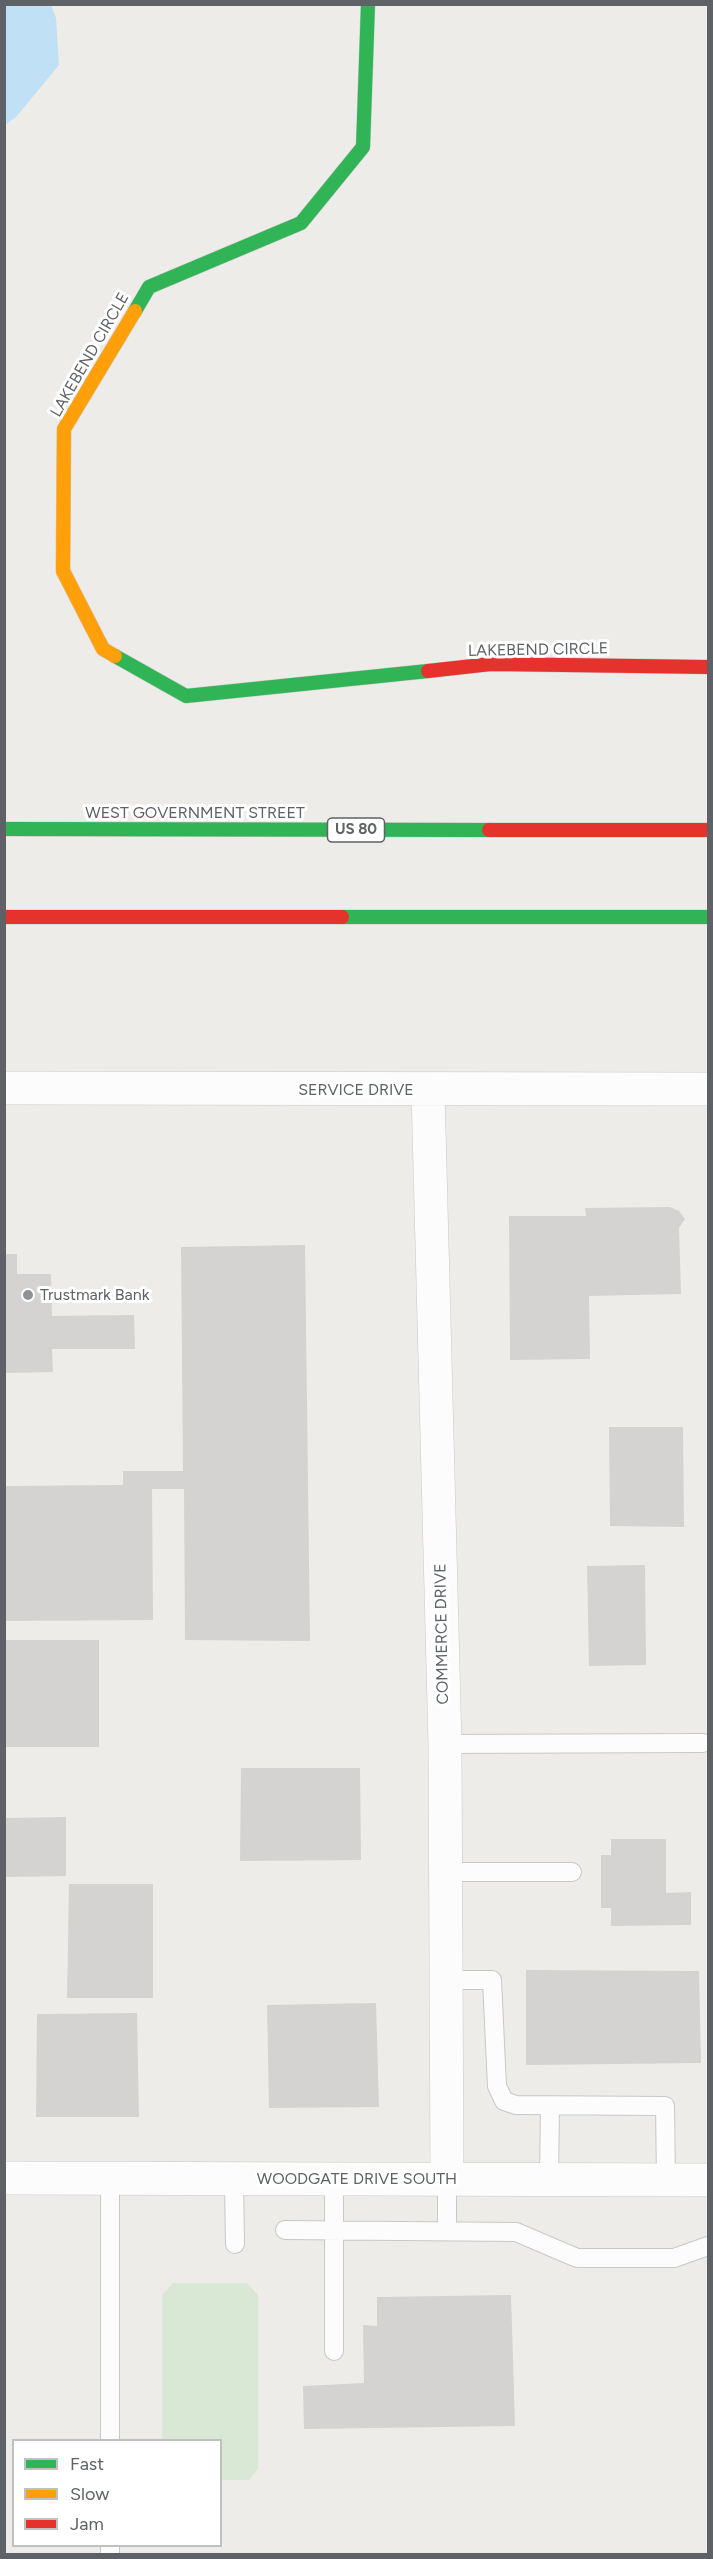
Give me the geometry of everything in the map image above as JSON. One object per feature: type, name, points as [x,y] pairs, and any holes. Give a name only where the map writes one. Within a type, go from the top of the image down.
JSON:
[{"type":"street","name":"LAKEBEND CIRCLE","points":[[369,4],[363,147],[301,223],[149,287],[64,429],[63,571],[103,649],[186,696],[491,664],[708,667]]},
{"type":"street","name":"WEST GOVERNMENT STREET","points":[[4,829],[708,830]]},
{"type":"street","points":[[4,918],[708,916]]},
{"type":"street","name":"SERVICE DRIVE","points":[[4,1088],[708,1089]]},
{"type":"street","name":"COMMERCE DRIVE","points":[[428,1090],[445,1744],[447,2179]]},
{"type":"street","name":"WOODGATE DRIVE SOUTH","points":[[4,2178],[708,2180]]},
{"type":"lane","points":[[445,1744],[703,1743]]},
{"type":"lane","points":[[445,1872],[573,1872]]},
{"type":"lane","points":[[446,1980],[492,1980],[497,2086],[504,2101],[516,2105],[665,2106],[666,2180]]},
{"type":"lane","points":[[549,2179],[550,2106]]},
{"type":"lane","points":[[110,2178],[110,2439]]},
{"type":"lane","points":[[234,2179],[235,2244]]},
{"type":"lane","points":[[334,2179],[334,2351]]},
{"type":"lane","points":[[447,2179],[447,2231]]},
{"type":"lane","points":[[285,2230],[516,2232],[577,2258],[674,2258],[708,2246]]},
{"type":"green space","points":[[173,2283],[247,2283],[258,2295],[258,2469],[249,2480],[222,2480],[222,2439],[162,2439],[162,2295]]},
{"type":"water","points":[[5,4],[51,5],[56,18],[59,65],[16,117],[5,125]]},
{"type":"building","points":[[670,1207],[679,1211],[685,1219],[679,1228],[681,1294],[589,1296],[590,1359],[510,1360],[509,1216],[586,1216],[585,1208]]},
{"type":"building","points":[[305,1245],[310,1641],[185,1640],[184,1489],[152,1489],[153,1620],[4,1621],[4,1486],[123,1485],[123,1471],[183,1471],[181,1247]]},
{"type":"building","name":"Trustmark Bank","points":[[4,1254],[17,1254],[17,1274],[51,1274],[52,1316],[134,1315],[135,1349],[52,1349],[53,1372],[4,1373]]},
{"type":"building","points":[[609,1427],[683,1427],[684,1527],[610,1526]]},
{"type":"building","points":[[645,1565],[646,1665],[589,1666],[587,1566]]},
{"type":"building","points":[[4,1640],[99,1640],[99,1747],[4,1747]]},
{"type":"building","points":[[241,1768],[360,1768],[361,1860],[240,1861]]},
{"type":"building","points":[[66,1817],[66,1876],[4,1877],[4,1818]]},
{"type":"building","points":[[611,1839],[666,1839],[666,1893],[691,1892],[691,1925],[611,1926],[611,1908],[601,1908],[601,1855],[611,1855]]},
{"type":"building","points":[[69,1884],[153,1884],[153,1998],[67,1998]]},
{"type":"building","points":[[526,1970],[699,1971],[701,2063],[526,2065]]},
{"type":"building","points":[[376,2003],[379,2107],[269,2108],[267,2005]]},
{"type":"building","points":[[137,2013],[139,2117],[36,2117],[37,2014]]},
{"type":"building","points":[[511,2295],[515,2426],[304,2429],[303,2386],[364,2383],[363,2325],[377,2326],[377,2297]]},
{"type":"traffic: fast","points":[[135,311],[149,287],[301,223],[363,147],[368,4]]},
{"type":"traffic: fast","points":[[115,656],[186,696],[428,671]]},
{"type":"traffic: fast","points":[[4,829],[489,830]]},
{"type":"traffic: fast","points":[[342,917],[708,917]]},
{"type":"traffic: slow","points":[[115,656],[103,649],[63,571],[64,429],[135,311]]},
{"type":"traffic: jam","points":[[428,671],[491,664],[708,667]]},
{"type":"traffic: jam","points":[[489,830],[708,830]]},
{"type":"traffic: jam","points":[[4,917],[342,917]]},
{"type":"place","name":"Trustmark Bank","points":[[28,1295]]}]
